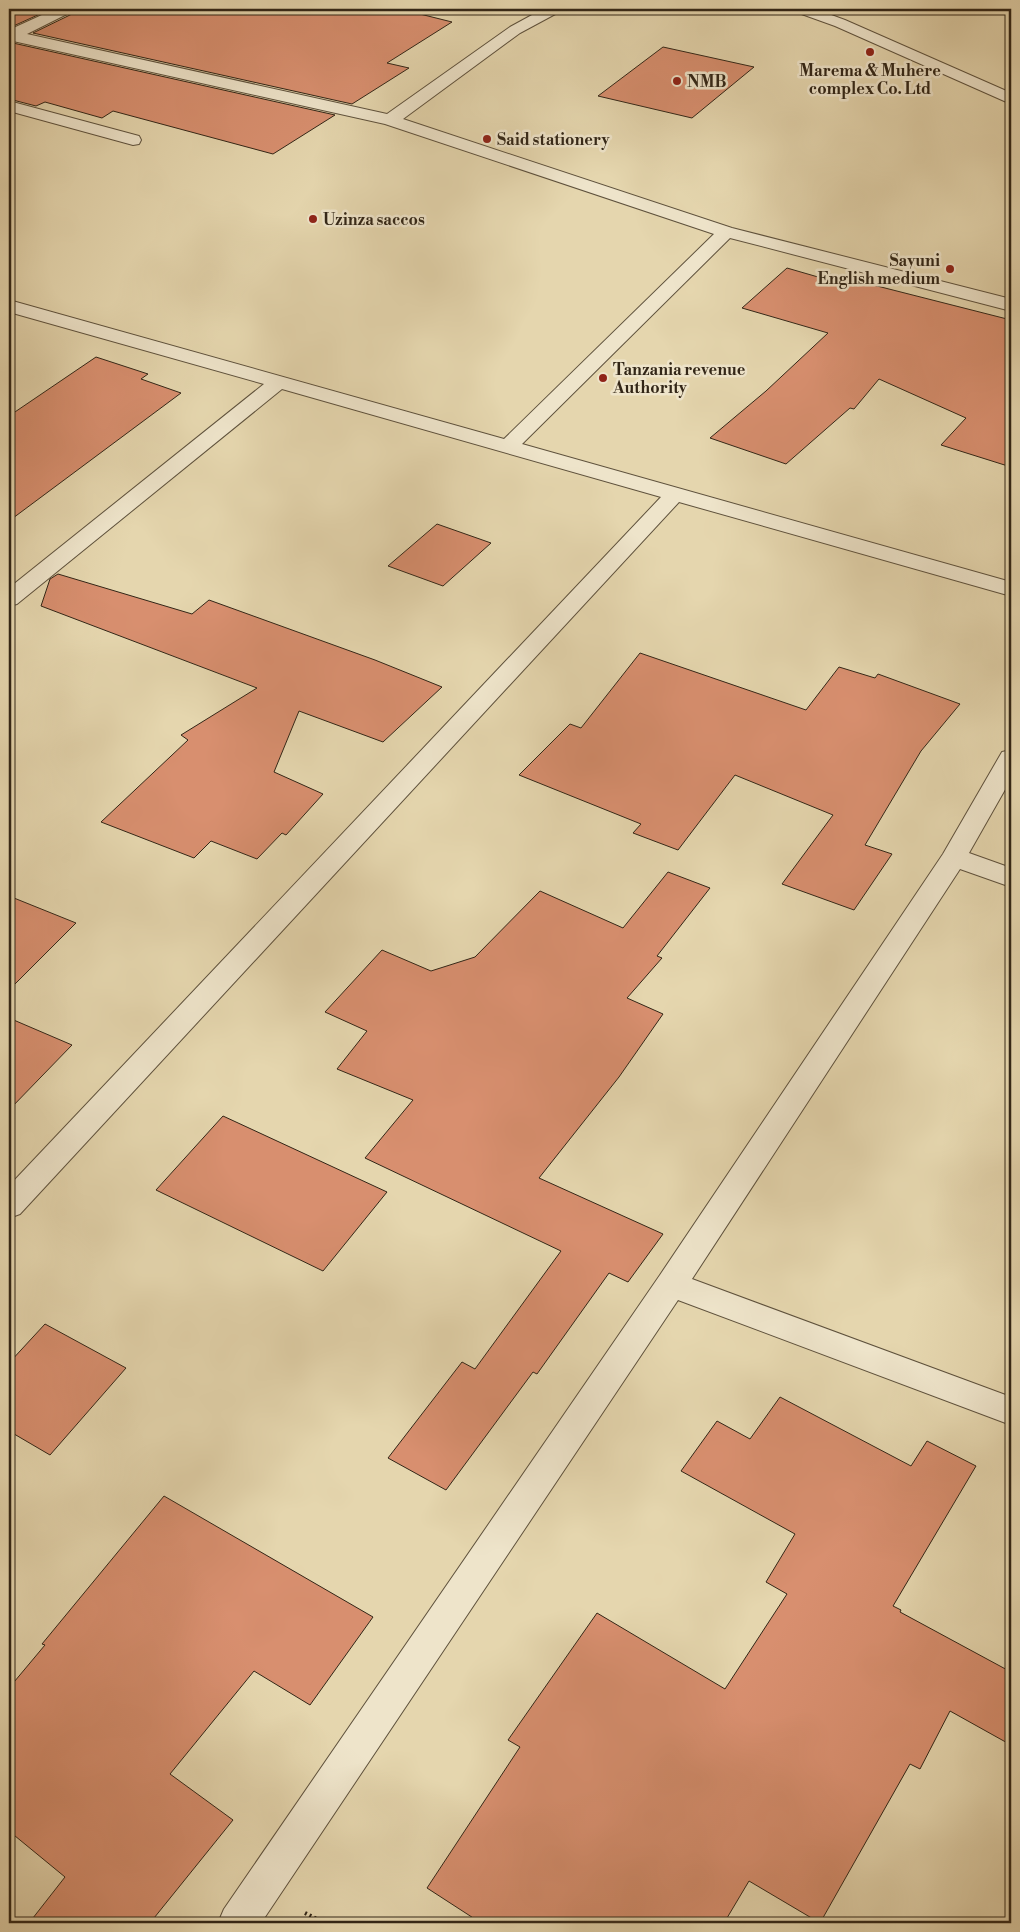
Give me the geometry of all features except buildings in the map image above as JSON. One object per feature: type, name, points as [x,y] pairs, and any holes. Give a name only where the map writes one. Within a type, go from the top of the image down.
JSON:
[{"type":"street","points":[[10,36],[66,9]]},
{"type":"street","points":[[390,120],[515,30],[554,9]]},
{"type":"street","points":[[802,9],[840,23],[1011,99]]},
{"type":"street","points":[[10,36],[390,120],[726,232],[1011,305]]},
{"type":"street","points":[[9,106],[133,140]]},
{"type":"street","points":[[508,447],[726,232]]},
{"type":"street","points":[[9,306],[1011,590]]},
{"type":"street","points":[[9,599],[279,382]]},
{"type":"street","points":[[9,1206],[675,494]]},
{"type":"street","points":[[238,1923],[671,1284],[954,857],[1011,758]]},
{"type":"street","points":[[954,857],[1011,878]]},
{"type":"street","points":[[671,1284],[1011,1411]]},
{"type":"place","name":"Marema & Muhere complex Co. Ltd","points":[[870,52]]},
{"type":"place","name":"NMB","points":[[677,81]]},
{"type":"place","name":"Said stationery","points":[[487,139]]},
{"type":"place","name":"Uzinza saccos","points":[[313,219]]},
{"type":"place","name":"Sayuni English medium","points":[[950,269]]},
{"type":"place","name":"Tanzania revenue Authority","points":[[603,378]]}]
